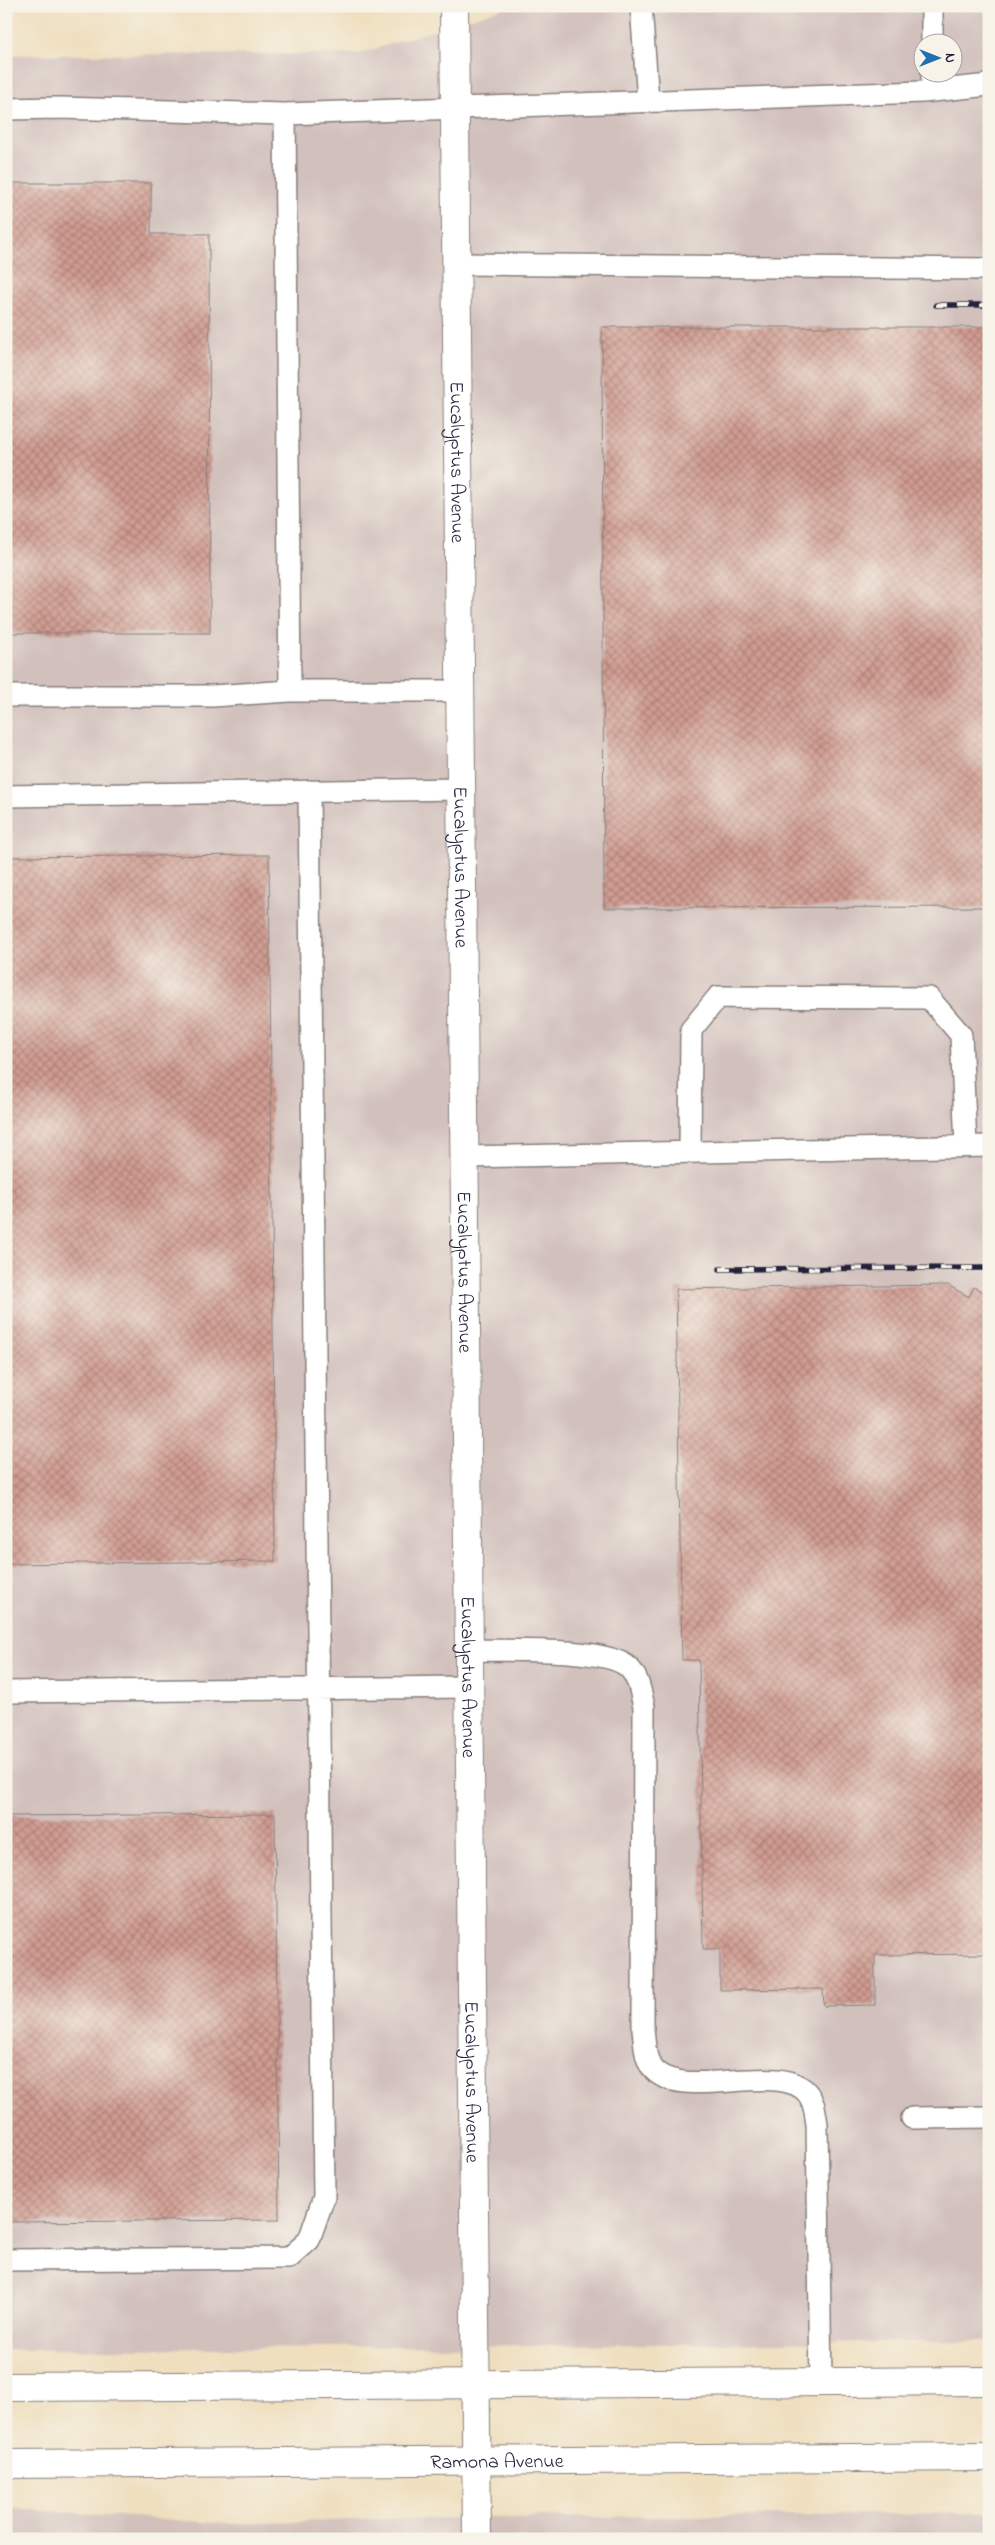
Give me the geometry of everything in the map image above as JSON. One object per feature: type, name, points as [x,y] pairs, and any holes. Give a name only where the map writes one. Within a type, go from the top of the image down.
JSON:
[{"type":"street","name":"Eucalyptus Avenue","points":[[454,6],[477,2539]]},
{"type":"street","points":[[6,2387],[989,2381]]},
{"type":"street","name":"Ramona Avenue","points":[[6,2464],[989,2457]]},
{"type":"lane","points":[[641,6],[648,101]]},
{"type":"lane","points":[[932,6],[932,32]]},
{"type":"lane","points":[[6,109],[59,108],[285,114],[648,101],[932,82],[989,84]]},
{"type":"lane","points":[[285,114],[290,691]]},
{"type":"lane","points":[[456,264],[989,269]]},
{"type":"lane","points":[[6,696],[212,696],[290,691],[460,691]]},
{"type":"lane","points":[[6,796],[460,789]]},
{"type":"lane","points":[[6,2260],[289,2258],[309,2240],[324,2197],[310,792]]},
{"type":"lane","points":[[690,1152],[691,1030],[718,996],[929,998],[961,1035],[966,1146]]},
{"type":"lane","points":[[464,1157],[989,1146]]},
{"type":"lane","points":[[469,1650],[581,1653],[615,1658],[629,1668],[640,1687],[644,1707],[643,2029],[646,2056],[655,2072],[674,2082],[778,2080],[795,2085],[808,2093],[814,2105],[817,2134],[821,2382]]},
{"type":"lane","points":[[6,1692],[469,1687]]},
{"type":"lane","points":[[912,2118],[989,2117]]},
{"type":"shaded area","points":[[509,6],[989,6],[989,2341],[6,2350],[6,55],[359,54]]},
{"type":"shaded area","points":[[6,2508],[233,2524],[381,2519],[989,2513],[989,2539],[6,2539]]},
{"type":"building","points":[[6,183],[151,183],[151,234],[209,234],[210,633],[6,633]]},
{"type":"building","points":[[602,327],[989,327],[989,907],[604,908]]},
{"type":"building","points":[[269,855],[275,1561],[6,1564],[6,857]]},
{"type":"building","points":[[948,1285],[969,1297],[974,1287],[989,1295],[989,1954],[875,1955],[875,2005],[824,2006],[823,1989],[720,1990],[720,1949],[703,1949],[699,1660],[682,1660],[676,1289]]},
{"type":"building","points":[[275,1814],[279,2220],[6,2222],[6,1816]]},
{"type":"railway","points":[[936,305],[989,305]]},
{"type":"railway","points":[[720,1269],[989,1268]]}]
